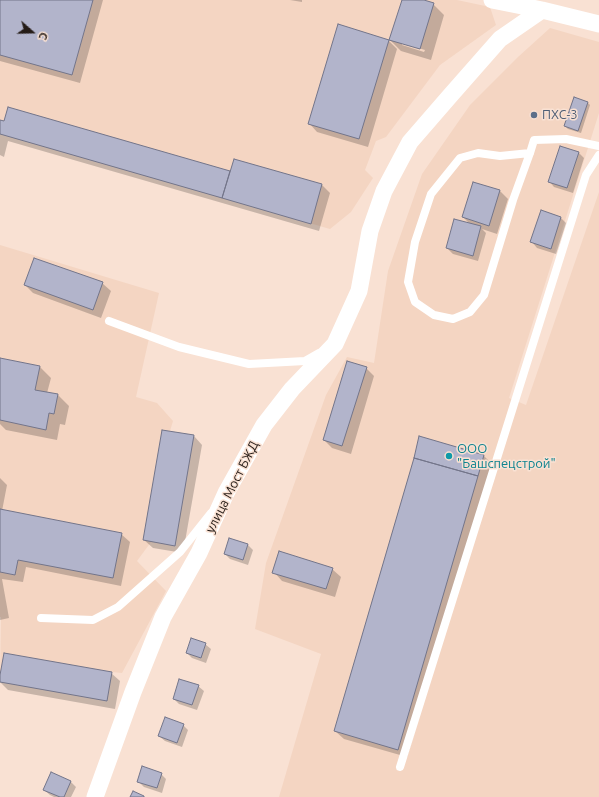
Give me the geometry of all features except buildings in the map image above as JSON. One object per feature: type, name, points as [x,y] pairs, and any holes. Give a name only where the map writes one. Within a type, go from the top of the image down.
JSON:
[{"type":"street","points":[[492,0],[599,24]]},
{"type":"street","name":"улица Мост БЖД","points":[[95,797],[133,692],[163,617],[199,553],[226,493],[264,424],[292,389],[335,344],[359,291],[370,232],[384,191],[410,142],[500,39],[542,10]]},
{"type":"lane","points":[[530,153],[500,156],[478,153],[460,158],[431,194],[415,242],[408,282],[415,302],[434,315],[453,319],[470,312],[484,296],[513,200],[530,153],[534,140],[566,139],[599,146]]},
{"type":"lane","points":[[400,767],[586,175],[599,155]]},
{"type":"lane","points":[[109,321],[179,347],[249,364],[305,361],[335,344]]},
{"type":"lane","points":[[41,618],[93,620],[118,607],[180,552],[226,493]]},
{"type":"shaded area","points":[[0,0],[457,0],[490,7],[496,25],[440,65],[386,137],[376,141],[365,170],[373,178],[351,212],[330,229],[0,134]]},
{"type":"shaded area","points":[[550,28],[599,42],[599,113],[509,398],[526,405],[599,192],[599,797],[279,797],[321,654],[255,629],[266,563],[326,395],[347,357],[374,363],[388,271],[422,174],[470,105],[518,57]]},
{"type":"shaded area","points":[[0,245],[159,293],[136,397],[157,403],[173,421],[170,431],[194,435],[175,546],[151,542],[137,561],[166,591],[122,673],[112,672],[107,701],[0,682]]},
{"type":"place","name":"ПХС-3","points":[[534,115]]},
{"type":"place","name":"ООО \"Башспецстрой\"","points":[[449,456]]}]
